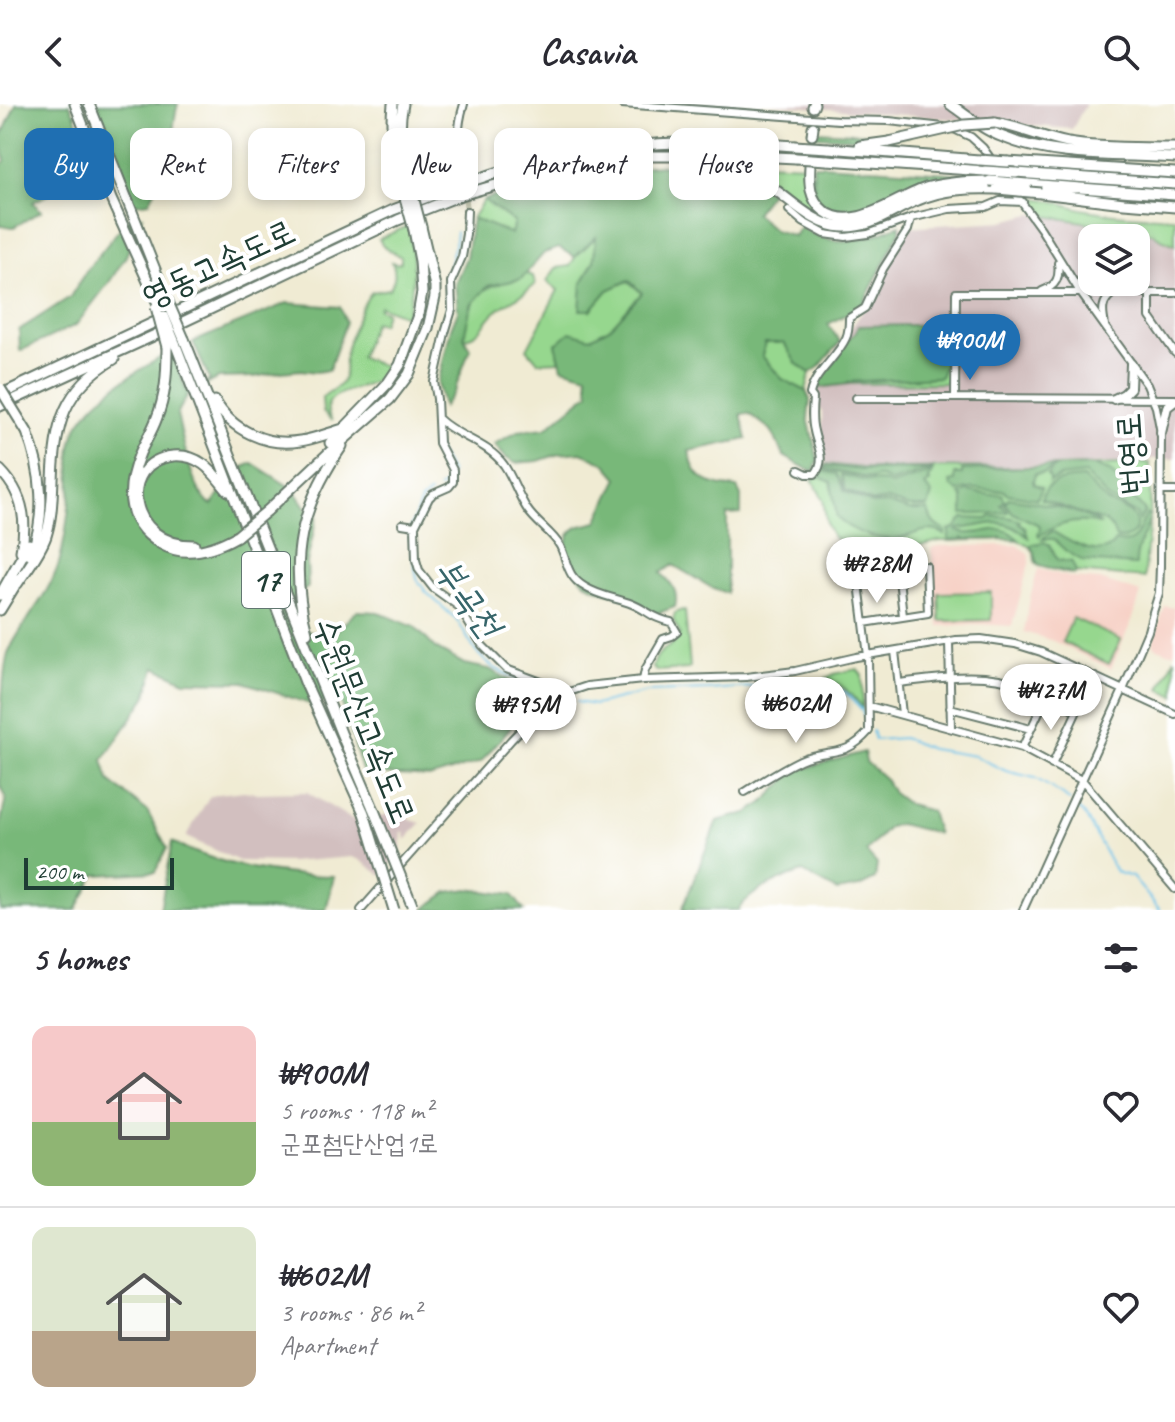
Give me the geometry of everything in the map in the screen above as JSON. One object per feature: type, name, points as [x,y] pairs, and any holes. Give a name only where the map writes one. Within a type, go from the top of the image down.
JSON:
[{"type":"highway","name":"수원문산고속도로","points":[[75,104],[111,199],[161,305]]},
{"type":"highway","name":"수원문산고속도로","points":[[89,104],[175,343],[305,682],[413,907]]},
{"type":"highway","points":[[391,128],[393,104]]},
{"type":"highway","points":[[399,128],[403,104]]},
{"type":"highway","points":[[950,104],[1000,136],[1032,147],[1076,155],[1175,158]]},
{"type":"highway","points":[[832,148],[889,142],[964,125],[995,123],[1069,143],[1175,148]]},
{"type":"highway","name":"영동고속도로","points":[[0,393],[393,210],[526,164],[587,151],[699,141],[1175,173]]},
{"type":"highway","name":"영동고속도로","points":[[0,406],[398,220],[461,195],[580,165],[669,155]]},
{"type":"highway","name":"영동고속도로","points":[[779,157],[1175,184]]},
{"type":"highway","points":[[810,165],[810,187],[818,206],[843,219],[862,216],[928,188],[964,181],[1041,193],[1175,207]]},
{"type":"highway","points":[[779,191],[812,217],[836,227],[865,226],[921,198],[994,185],[1027,184],[1175,195]]},
{"type":"highway","points":[[175,343],[165,393],[140,454],[130,500],[140,527],[159,543],[186,552],[223,544],[265,509],[348,430],[400,365],[418,315],[422,292],[418,229],[410,200]]},
{"type":"highway","points":[[0,595],[37,555],[46,536],[52,502],[54,444],[67,406],[97,369],[166,330]]},
{"type":"highway","name":"수원문산고속도로","points":[[175,343],[197,370],[341,733],[369,810],[394,910]]},
{"type":"highway","points":[[197,370],[219,409],[237,426],[258,438],[285,443],[348,430]]},
{"type":"highway","points":[[0,393],[35,452],[39,472],[40,515],[38,536],[32,552],[0,610]]},
{"type":"highway","points":[[317,671],[303,618],[297,577],[299,555],[303,525],[314,491],[348,430]]},
{"type":"highway","points":[[236,502],[204,464],[183,455],[156,461],[139,482],[136,499],[139,513],[151,530],[172,543],[198,545],[236,534]]},
{"type":"highway","points":[[0,470],[17,492],[25,519],[25,534],[13,583]]},
{"type":"main road","points":[[1114,399],[1130,388],[1131,364]]},
{"type":"main road","points":[[1161,433],[1167,407],[1175,400]]},
{"type":"street","points":[[459,128],[464,104]]},
{"type":"street","name":"번영로","points":[[622,104],[889,121],[956,130],[971,137],[983,148],[1023,202],[1078,289]]},
{"type":"street","points":[[789,210],[825,234],[846,237],[868,234],[911,218],[949,209],[986,207],[1000,201],[1023,202]]},
{"type":"street","points":[[467,211],[462,257],[451,282],[452,310],[434,382],[439,443],[453,470],[453,482],[429,498],[415,526],[416,560],[419,570],[433,588],[458,606],[482,645],[506,669],[566,693]]},
{"type":"street","points":[[799,470],[815,474],[821,465],[822,455],[814,430],[812,385],[848,335],[849,318],[865,308],[883,269],[908,230],[911,218]]},
{"type":"street","points":[[1038,292],[1057,282],[1058,259]]},
{"type":"street","points":[[955,398],[956,293],[1078,292]]},
{"type":"street","points":[[1150,293],[1175,293]]},
{"type":"street","name":"번영로","points":[[1023,910],[1123,690],[1148,631],[1159,593],[1161,433],[1153,399],[1147,385],[1083,296]]},
{"type":"street","points":[[1106,328],[1103,305],[1111,296]]},
{"type":"street","points":[[1150,296],[1150,317],[1175,353]]},
{"type":"street","points":[[856,398],[1175,400]]},
{"type":"street","points":[[438,418],[451,429],[487,447],[505,466],[528,511],[555,539],[572,576],[584,587],[634,605],[654,618],[671,622],[677,632],[663,639],[645,670],[643,680]]},
{"type":"street","points":[[1161,491],[1175,491]]},
{"type":"street","points":[[402,524],[415,526]]},
{"type":"street","points":[[745,792],[804,759],[848,749],[858,744],[869,731],[868,656],[856,559]]},
{"type":"street","points":[[864,623],[928,613],[926,566],[898,569],[903,616]]},
{"type":"street","points":[[361,910],[544,706],[566,693],[587,686],[643,680],[746,677],[981,639],[1041,652],[1175,714]]},
{"type":"street","points":[[949,642],[951,727]]},
{"type":"street","points":[[895,651],[902,714]]},
{"type":"street","points":[[899,683],[950,677],[997,678],[1023,685],[1077,711]]},
{"type":"street","points":[[1052,765],[1096,678]]},
{"type":"street","points":[[1022,748],[1047,695]]},
{"type":"street","points":[[950,708],[1031,729]]},
{"type":"street","points":[[869,709],[902,714],[1022,748],[1083,781],[1175,889]]},
{"type":"shaded area","points":[[768,104],[1086,104],[1072,129]]},
{"type":"shaded area","points":[[1031,214],[1095,224],[1078,224],[1078,296],[1150,296],[1150,233],[1175,245],[1175,459],[988,467],[862,468],[826,464],[822,444],[822,412],[810,394],[812,385],[865,308],[902,227],[1005,221]]},
{"type":"shaded area","points":[[1017,545],[1029,554],[1030,560],[1012,626],[939,626],[931,549],[942,546]]},
{"type":"shaded area","points":[[1038,569],[1073,578],[1100,580],[1141,593],[1111,669],[1053,641],[1024,632]]},
{"type":"shaded area","points":[[1165,606],[1175,608],[1175,651],[1171,653],[1155,647],[1153,642]]},
{"type":"shaded area","points":[[244,791],[307,792],[357,821],[398,812],[421,823],[406,840],[402,831],[401,851],[381,875],[352,857],[290,862],[239,861],[186,837],[209,797]]},
{"type":"green space","points":[[16,104],[70,104],[74,114],[94,108],[93,104],[178,104],[174,128],[130,128],[130,194],[114,155],[114,128],[103,128],[95,108],[75,115],[80,128],[24,128],[24,200],[37,200],[33,202],[41,211],[14,227],[0,226],[0,166],[5,161],[1,138]]},
{"type":"green space","points":[[815,131],[910,136],[868,139],[815,136]]},
{"type":"green space","points":[[779,164],[807,165],[832,222],[779,186]]},
{"type":"green space","points":[[669,165],[669,200],[765,200],[755,213],[774,230],[794,236],[800,227],[821,237],[853,240],[900,225],[900,231],[862,306],[828,324],[840,342],[819,367],[810,373],[796,363],[784,343],[765,343],[762,356],[782,379],[806,391],[810,400],[808,418],[818,460],[814,471],[784,456],[771,430],[748,413],[741,414],[747,439],[689,451],[695,469],[704,480],[737,488],[741,496],[741,514],[727,515],[727,593],[714,589],[673,565],[661,573],[674,588],[675,607],[656,614],[633,601],[585,582],[568,554],[571,532],[597,522],[618,478],[605,463],[581,452],[515,463],[494,444],[518,431],[546,428],[589,393],[587,375],[562,368],[556,344],[570,332],[591,338],[611,327],[642,293],[629,280],[608,290],[591,310],[580,310],[582,283],[594,261],[596,237],[575,257],[559,248],[544,253],[521,279],[488,286],[471,305],[464,337],[470,349],[454,392],[443,407],[438,383],[458,311],[455,283],[466,258],[472,218],[511,234],[514,222],[484,200],[494,197],[494,200],[653,200],[653,166]]},
{"type":"green space","points":[[813,165],[978,177],[929,185],[860,214],[841,215],[821,204],[815,196]]},
{"type":"green space","points":[[1032,198],[1098,212],[1175,218],[1175,245],[1150,233],[1150,224],[1096,224],[1046,216]]},
{"type":"green space","points":[[132,200],[150,200],[149,202],[134,204]]},
{"type":"green space","points":[[484,200],[515,223],[511,234],[472,218]]},
{"type":"green space","points":[[142,216],[126,256],[76,325],[20,351],[19,330],[70,297],[86,271],[126,221]]},
{"type":"green space","points":[[408,226],[413,253],[413,280],[409,307],[401,333],[398,332],[406,316],[380,306],[379,309],[386,312],[382,324],[374,322],[360,357],[382,366],[389,365],[379,379],[333,398],[328,403],[332,421],[323,412],[322,398],[344,379],[349,341],[368,297],[372,292],[389,289],[394,276],[392,262],[401,262],[401,257],[383,246],[379,239]]},
{"type":"green space","points":[[596,236],[594,261],[582,283],[591,310],[608,290],[628,281],[642,293],[611,327],[591,338],[556,343],[560,361],[538,362],[527,349],[558,290],[547,281],[556,268],[570,266]]},
{"type":"green space","points":[[527,274],[533,276],[535,284],[493,314],[477,333],[463,338],[477,296],[491,286]]},
{"type":"green space","points":[[287,303],[340,307],[346,322],[329,370],[219,378],[188,394],[177,414],[199,490],[212,505],[235,472],[252,463],[293,489],[311,515],[317,516],[307,562],[308,587],[283,608],[287,624],[310,632],[336,631],[357,611],[378,612],[413,625],[435,648],[464,664],[489,669],[537,696],[481,762],[432,777],[363,773],[340,697],[313,705],[244,682],[185,681],[155,667],[146,697],[103,760],[109,781],[147,811],[167,848],[155,872],[95,875],[76,910],[0,910],[0,827],[6,797],[0,785],[5,666],[8,653],[49,587],[59,563],[71,487],[71,448],[76,430],[100,399],[171,351],[187,392],[210,380],[193,342]]},
{"type":"green space","points":[[917,325],[918,329],[948,330],[947,358],[940,377],[815,386],[858,326]]},
{"type":"green space","points":[[948,330],[946,383],[848,384],[940,377]]},
{"type":"green space","points":[[765,342],[784,343],[796,363],[810,373],[806,391],[782,379],[762,356]]},
{"type":"green space","points":[[1150,463],[1145,578],[1070,574],[1039,566],[1030,547],[1011,539],[939,541],[924,545],[845,544],[833,537],[827,525],[823,499],[812,479],[819,477],[826,464],[862,468]]},
{"type":"green space","points":[[1093,465],[1110,471],[1145,511],[1139,521],[1136,514],[1108,498],[1085,474],[1060,477],[1049,482],[1047,475],[1056,466]]},
{"type":"green space","points":[[826,466],[933,471],[891,482],[825,469]]},
{"type":"green space","points":[[1053,466],[1045,473],[1035,474],[1034,484],[1042,488],[1037,499],[1008,494],[1003,490],[969,489],[958,492],[950,482],[955,481],[955,474],[962,474],[962,470]]},
{"type":"green space","points":[[823,471],[837,474],[844,491],[872,504],[888,503],[909,510],[928,510],[934,523],[945,530],[945,535],[927,530],[889,539],[873,537],[849,527],[837,518],[831,482],[819,477]]},
{"type":"green space","points":[[931,472],[930,482],[925,486],[932,494],[928,507],[909,507],[888,500],[873,502],[845,490],[841,475],[891,485]]},
{"type":"green space","points":[[1083,478],[1106,500],[1131,513],[1136,521],[1133,534],[1116,538],[1105,522],[1041,499],[1052,484]]},
{"type":"green space","points":[[967,491],[1002,494],[1005,500],[1001,505],[1008,512],[963,514],[963,498],[960,495]]},
{"type":"green space","points":[[1008,498],[1069,510],[1100,524],[1068,523],[1039,536],[1039,525],[1013,513],[1005,504]]},
{"type":"green space","points":[[1147,514],[1150,517],[1137,552],[1136,565],[1083,561],[1053,539],[1042,539],[1052,531],[1085,548],[1102,550],[1115,541],[1129,542],[1133,539]]},
{"type":"green space","points":[[991,516],[1020,521],[1028,537],[1009,525],[994,523],[957,531],[969,533],[1000,529],[1018,539],[963,538],[949,541],[949,530],[963,518],[987,519]]},
{"type":"green space","points":[[1044,542],[1058,560],[1072,562],[1075,574],[1038,565],[1030,547]]},
{"type":"green space","points":[[991,592],[991,620],[940,621],[939,593]]},
{"type":"green space","points":[[685,611],[690,667],[656,671],[653,668],[658,655],[680,634],[673,620],[675,613]]},
{"type":"green space","points":[[1073,618],[1121,640],[1109,664],[1062,642]]},
{"type":"green space","points":[[1175,658],[1175,696],[1160,689]]},
{"type":"green space","points":[[857,669],[862,675],[863,708],[846,690],[826,678]]},
{"type":"green space","points":[[864,752],[866,762],[885,779],[893,793],[909,805],[931,811],[937,833],[899,824],[889,827],[866,852],[877,864],[875,879],[859,887],[837,891],[803,872],[758,891],[738,910],[682,910],[717,821],[747,813],[763,803],[795,771]]},
{"type":"green space","points":[[172,842],[251,868],[334,876],[326,910],[160,910]]},
{"type":"green space","points":[[468,889],[512,895],[524,910],[423,910],[448,892]]},
{"type":"waterway","name":"부곡천","points":[[434,398],[430,377],[447,313],[446,288],[456,232]]},
{"type":"waterway","name":"부곡천","points":[[437,445],[451,474]]},
{"type":"waterway","name":"부곡천","points":[[439,488],[450,481]]},
{"type":"waterway","name":"부곡천","points":[[430,493],[421,501],[409,531],[417,579],[426,592],[457,620],[476,652],[494,668],[543,691]]},
{"type":"waterway","name":"부곡천","points":[[577,702],[595,705],[647,692],[814,683],[833,685],[847,694],[865,718]]},
{"type":"waterway","points":[[872,731],[875,740],[903,738],[931,749],[975,756],[1006,771],[1035,778],[1070,801]]},
{"type":"waterway","points":[[1074,806],[1085,815],[1116,872],[1132,877],[1160,910]]},
{"type":"tunnel","points":[[466,200],[467,211]]}]
